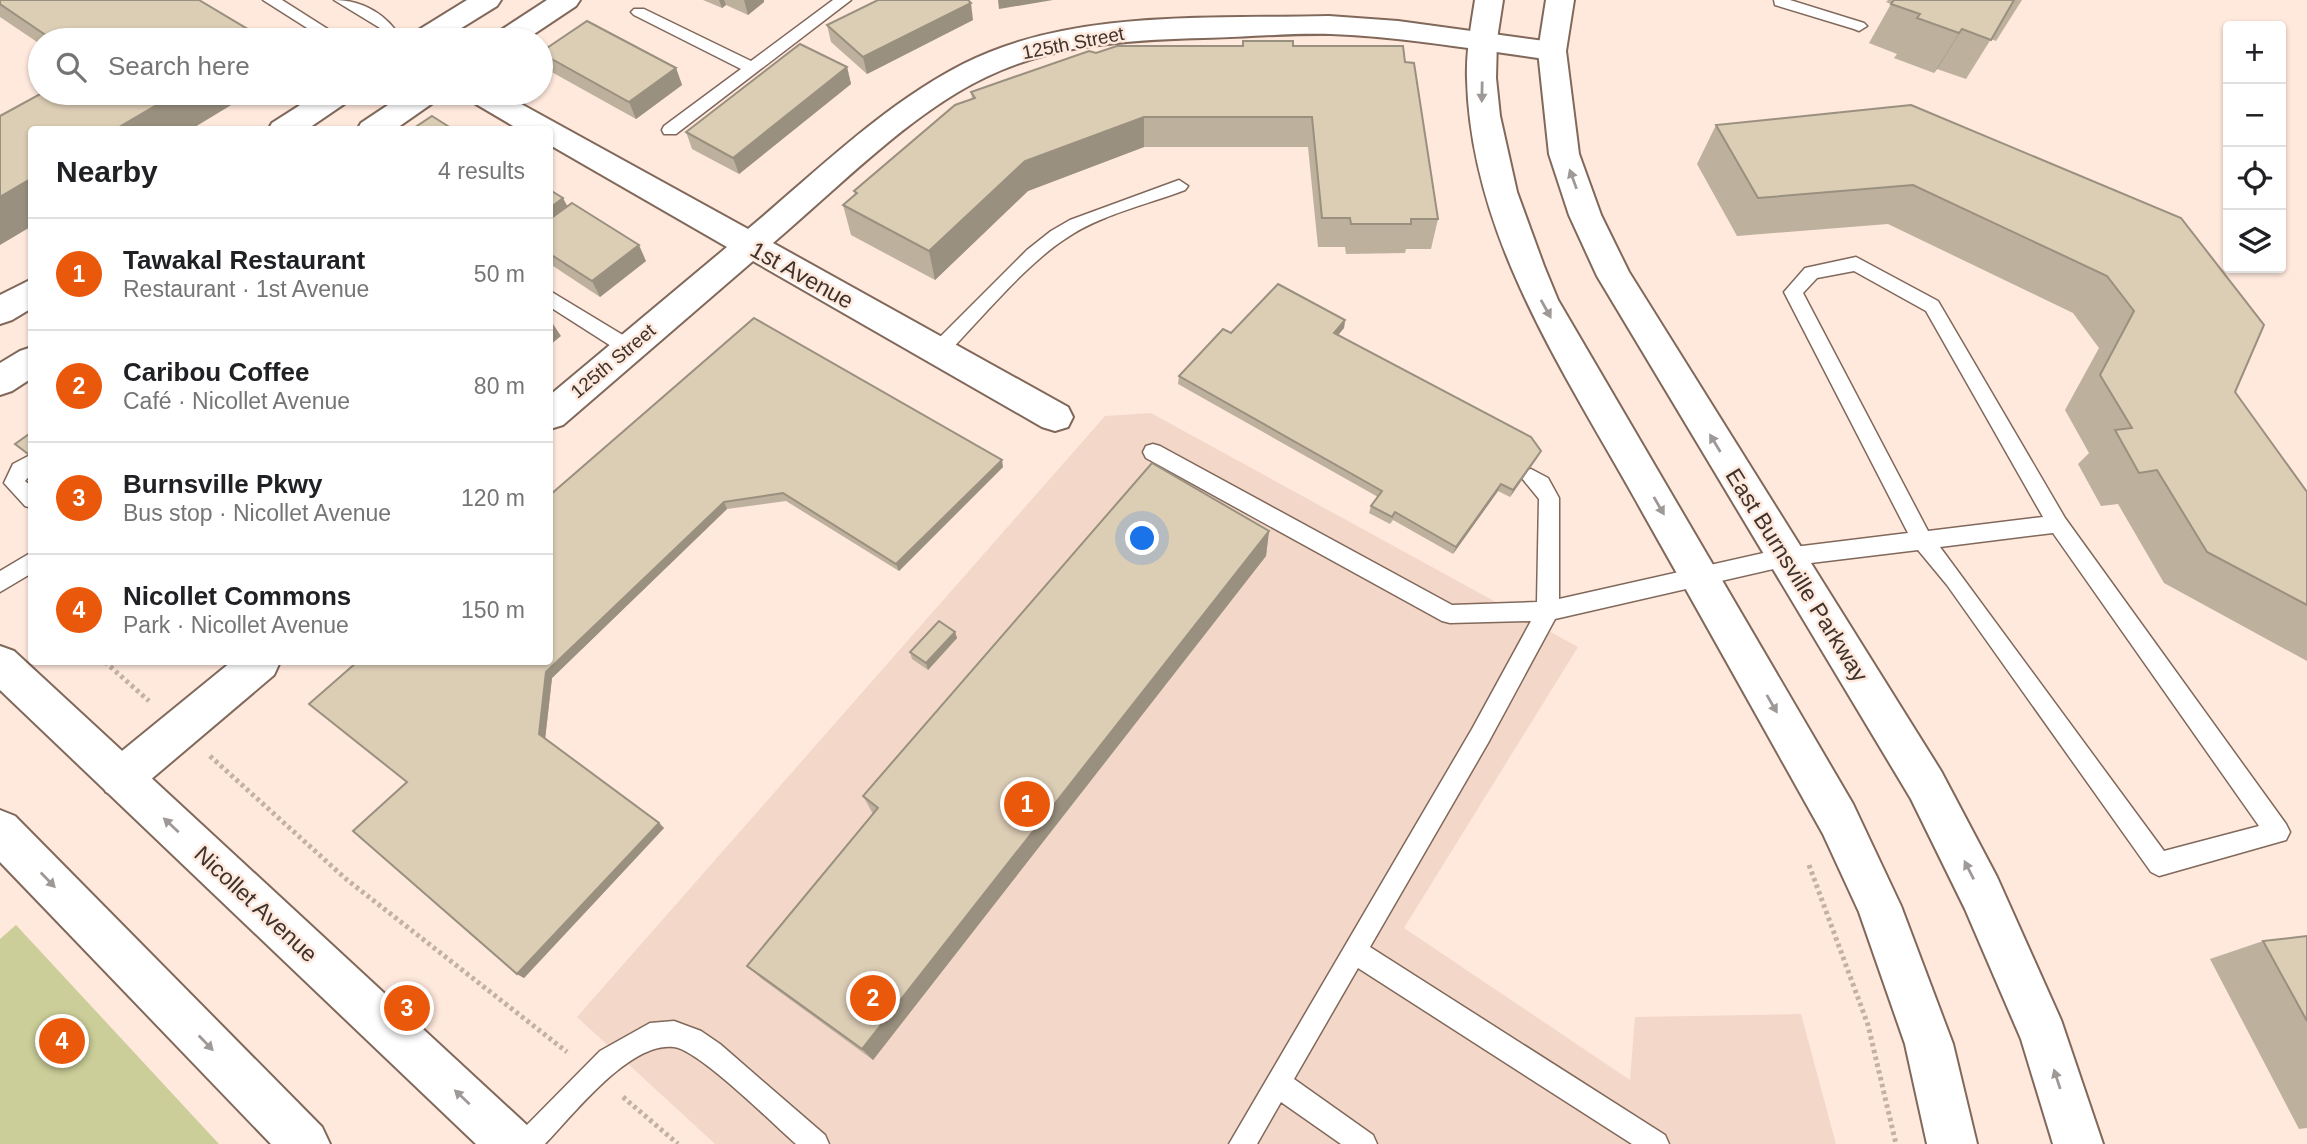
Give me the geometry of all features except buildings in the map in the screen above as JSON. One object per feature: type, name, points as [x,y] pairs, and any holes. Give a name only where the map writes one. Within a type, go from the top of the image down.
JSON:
[{"type":"street","points":[[442,28],[487,0]]},
{"type":"street","points":[[523,28],[566,0]]},
{"type":"street","points":[[1489,0],[1483,41],[1482,104],[1493,165],[1511,229],[1542,302],[1838,819],[1879,906],[1929,1044],[1952,1144]]},
{"type":"street","name":"East Burnsville Parkway","points":[[1560,0],[1552,51],[1564,153],[1597,242],[1614,276],[1926,785],[1975,881],[2044,1037],[2078,1144]]},
{"type":"street","name":"125th Street","points":[[553,412],[908,111],[973,71],[1010,55],[1048,44],[1128,31],[1329,25],[1398,30],[1552,51]]},
{"type":"street","points":[[289,126],[322,105]]},
{"type":"street","points":[[378,126],[408,105]]},
{"type":"street","points":[[500,105],[537,126]]},
{"type":"street","name":"1st Avenue","points":[[553,134],[1055,417]]},
{"type":"street","points":[[0,305],[28,291]]},
{"type":"street","points":[[0,311],[28,292]]},
{"type":"street","points":[[0,381],[28,363]]},
{"type":"street","name":"Nicollet Avenue","points":[[0,664],[512,1144]]},
{"type":"street","points":[[121,778],[256,665]]},
{"type":"street","points":[[0,831],[305,1144]]},
{"type":"lane","points":[[271,0],[317,28]]},
{"type":"lane","points":[[342,0],[388,28]]},
{"type":"lane","points":[[670,130],[843,0]]},
{"type":"lane","points":[[1777,1],[1859,26]]},
{"type":"lane","points":[[639,12],[752,68]]},
{"type":"lane","points":[[938,351],[1057,235],[1076,224],[1179,186]]},
{"type":"lane","points":[[1856,264],[1932,306],[2058,524],[2277,832],[2159,864],[1954,579],[1922,540],[1793,292],[1811,273],[1856,264]]},
{"type":"lane","points":[[553,300],[629,348]]},
{"type":"lane","points":[[1153,452],[1450,614],[1548,611],[1786,557],[2058,524]]},
{"type":"lane","points":[[28,465],[20,470],[13,484],[28,497]]},
{"type":"lane","points":[[1242,1144],[1480,736],[1548,611],[1549,498],[1541,484],[1531,477]]},
{"type":"lane","points":[[0,583],[28,564]]},
{"type":"lane","points":[[1354,951],[1656,1144]]},
{"type":"lane","points":[[526,1144],[609,1060],[650,1036],[674,1034],[692,1040],[711,1053],[816,1144]]},
{"type":"lane","points":[[1277,1083],[1364,1144]]},
{"type":"path","points":[[108,665],[346,879],[597,1075],[678,1144]]},
{"type":"shaded area","points":[[1151,413],[1578,647],[1404,928],[1630,1080],[1635,1017],[1801,1014],[1836,1144],[715,1144],[577,1017],[1105,416]]},
{"type":"green space","points":[[16,925],[219,1144],[0,1144],[0,939]]},
{"type":"place","name":"Tawakal Restaurant","points":[[1027,804]]},
{"type":"place","name":"Caribou Coffee","points":[[873,998]]},
{"type":"place","name":"Burnsville Pkwy","points":[[407,1008]]},
{"type":"place","name":"Nicollet Commons","points":[[62,1041]]}]
